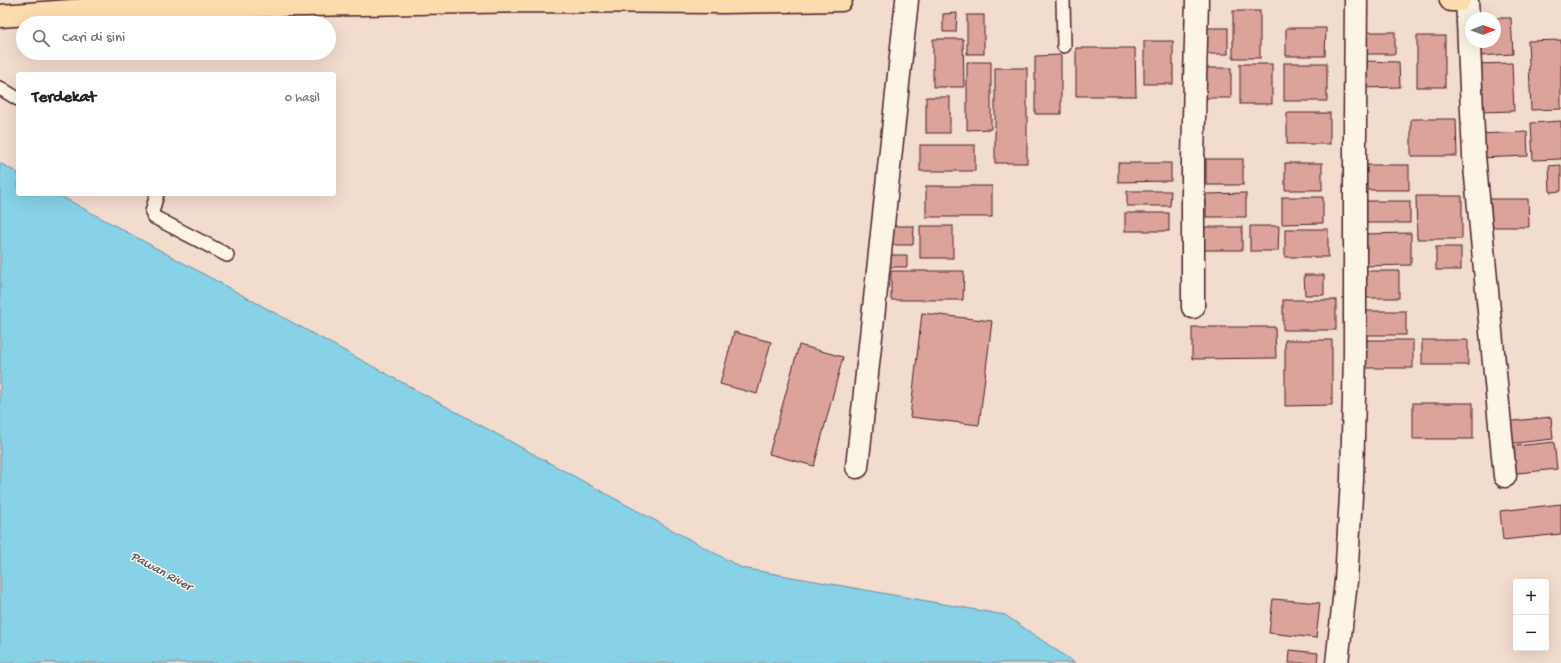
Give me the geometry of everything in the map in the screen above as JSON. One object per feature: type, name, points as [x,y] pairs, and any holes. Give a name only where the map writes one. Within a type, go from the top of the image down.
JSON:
[{"type":"main road","points":[[0,16],[185,3],[841,0]]},
{"type":"main road","points":[[1451,0],[1459,0]]},
{"type":"street","points":[[857,466],[907,0]]},
{"type":"street","points":[[1193,307],[1193,158],[1197,0]]},
{"type":"street","points":[[1336,663],[1346,581],[1352,479],[1355,354],[1354,120],[1356,0]]},
{"type":"street","points":[[1466,0],[1474,156],[1505,476]]},
{"type":"lane","points":[[1063,0],[1064,46]]},
{"type":"lane","points":[[0,88],[16,98]]},
{"type":"lane","points":[[156,196],[152,212],[154,217],[227,254]]},
{"type":"water","name":"Pawan River","points":[[0,163],[16,172],[16,196],[61,196],[742,568],[1005,615],[1075,663],[0,663]]},
{"type":"building","points":[[1233,11],[1260,11],[1260,58],[1233,58]]},
{"type":"building","points":[[957,13],[956,32],[943,32],[943,14]]},
{"type":"building","points":[[967,15],[984,15],[984,54],[967,54]]},
{"type":"building","points":[[1501,18],[1511,18],[1513,54],[1478,56],[1478,48],[1501,48]]},
{"type":"building","points":[[1206,28],[1228,28],[1228,54],[1206,54]]},
{"type":"building","points":[[1286,28],[1326,28],[1325,56],[1286,56]]},
{"type":"building","points":[[1364,32],[1395,32],[1395,54],[1364,54]]},
{"type":"building","points":[[1417,36],[1445,36],[1445,87],[1417,87]]},
{"type":"building","points":[[933,39],[963,39],[964,87],[933,87]]},
{"type":"building","points":[[1561,40],[1561,109],[1531,110],[1528,41]]},
{"type":"building","points":[[1144,41],[1173,41],[1173,84],[1144,84]]},
{"type":"building","points":[[1076,48],[1135,48],[1136,96],[1076,96]]},
{"type":"building","points":[[1061,55],[1061,114],[1035,114],[1035,56]]},
{"type":"building","points":[[1362,61],[1399,62],[1400,87],[1362,88]]},
{"type":"building","points":[[967,62],[991,62],[991,129],[967,130]]},
{"type":"building","points":[[1284,63],[1327,63],[1327,101],[1284,101]]},
{"type":"building","points":[[1512,63],[1514,111],[1480,112],[1478,64]]},
{"type":"building","points":[[1240,64],[1272,64],[1272,104],[1240,104]]},
{"type":"building","points":[[995,68],[1027,68],[1027,163],[995,163]]},
{"type":"building","points":[[1203,68],[1231,68],[1231,98],[1203,98]]},
{"type":"building","points":[[926,97],[950,97],[950,133],[926,133]]},
{"type":"building","points":[[1287,113],[1330,113],[1330,144],[1287,144]]},
{"type":"building","points":[[1411,119],[1456,119],[1457,156],[1411,156]]},
{"type":"building","points":[[1561,121],[1561,159],[1533,160],[1531,123]]},
{"type":"building","points":[[1527,132],[1528,156],[1480,158],[1478,134]]},
{"type":"building","points":[[920,145],[975,145],[975,171],[920,171]]},
{"type":"building","points":[[1206,159],[1243,159],[1243,185],[1206,185]]},
{"type":"building","points":[[1118,163],[1171,163],[1171,181],[1118,182]]},
{"type":"building","points":[[1285,163],[1322,163],[1322,190],[1285,190]]},
{"type":"building","points":[[1360,165],[1409,165],[1409,190],[1360,190]]},
{"type":"building","points":[[1561,165],[1561,191],[1550,192],[1549,166]]},
{"type":"building","points":[[926,186],[992,186],[992,217],[926,217]]},
{"type":"building","points":[[1127,191],[1171,191],[1170,206],[1127,206]]},
{"type":"building","points":[[1246,193],[1246,217],[1206,217],[1206,194]]},
{"type":"building","points":[[1416,196],[1462,196],[1462,239],[1417,239]]},
{"type":"building","points":[[1282,197],[1323,197],[1323,223],[1282,224]]},
{"type":"building","points":[[1489,199],[1528,199],[1529,227],[1489,227]]},
{"type":"building","points":[[1362,201],[1410,201],[1410,223],[1362,223]]},
{"type":"building","points":[[1125,213],[1169,213],[1169,231],[1125,231]]},
{"type":"building","points":[[888,226],[914,226],[913,245],[888,245]]},
{"type":"building","points":[[920,226],[953,226],[953,258],[920,258]]},
{"type":"building","points":[[1250,226],[1279,226],[1278,251],[1250,251]]},
{"type":"building","points":[[1203,227],[1242,227],[1242,250],[1203,250]]},
{"type":"building","points":[[1285,229],[1328,229],[1328,257],[1285,257]]},
{"type":"building","points":[[1411,233],[1411,265],[1362,266],[1362,234]]},
{"type":"building","points":[[1436,247],[1461,247],[1461,270],[1436,270]]},
{"type":"building","points":[[888,255],[907,255],[907,267],[887,267]]},
{"type":"building","points":[[891,271],[964,271],[963,300],[891,300]]},
{"type":"building","points":[[1361,271],[1399,271],[1399,298],[1361,298]]},
{"type":"building","points":[[1304,275],[1324,275],[1324,295],[1305,295]]},
{"type":"building","points":[[1283,300],[1336,300],[1336,330],[1283,330]]},
{"type":"building","points":[[1366,311],[1406,311],[1406,335],[1366,335]]},
{"type":"building","points":[[922,313],[992,321],[979,425],[910,417]]},
{"type":"building","points":[[1192,327],[1275,327],[1276,358],[1192,359]]},
{"type":"building","points":[[734,332],[771,342],[757,394],[720,384]]},
{"type":"building","points":[[1285,340],[1332,340],[1332,405],[1285,406]]},
{"type":"building","points":[[1362,340],[1413,340],[1413,368],[1362,368]]},
{"type":"building","points":[[1422,340],[1468,340],[1468,365],[1422,365]]},
{"type":"building","points":[[799,345],[843,357],[814,466],[769,454]]},
{"type":"building","points":[[1413,403],[1473,403],[1473,439],[1413,439]]},
{"type":"building","points":[[1551,417],[1553,439],[1507,444],[1505,422]]},
{"type":"building","points":[[1554,442],[1557,469],[1508,474],[1506,447]]},
{"type":"building","points":[[1561,504],[1561,534],[1503,540],[1500,511]]},
{"type":"building","points":[[1273,599],[1320,603],[1316,638],[1269,633]]},
{"type":"building","points":[[1290,650],[1318,653],[1317,663],[1289,663]]}]
